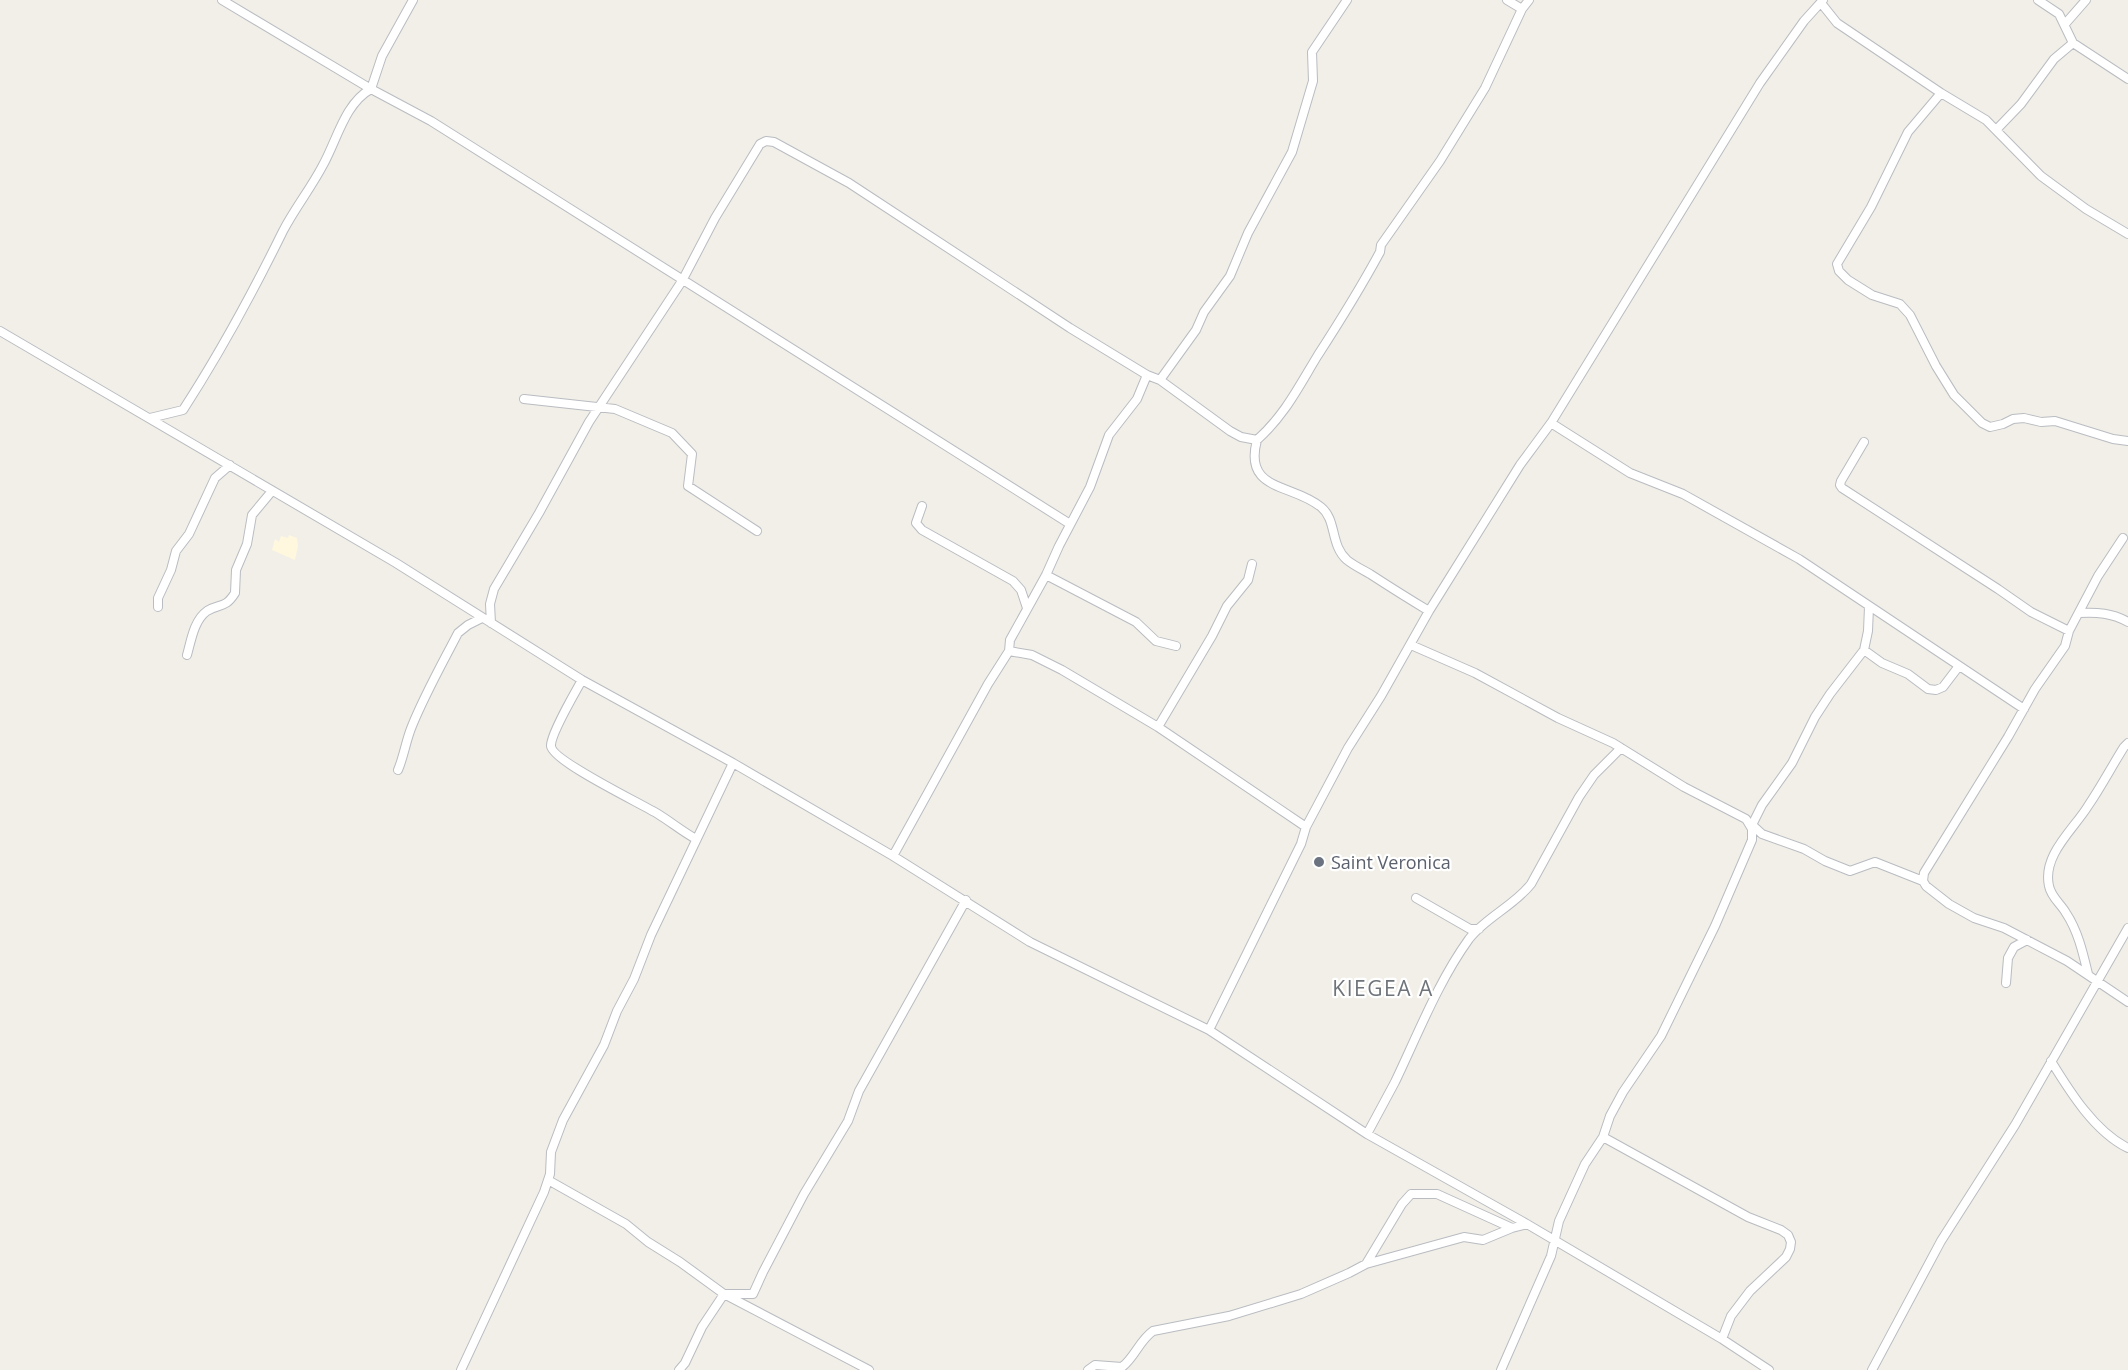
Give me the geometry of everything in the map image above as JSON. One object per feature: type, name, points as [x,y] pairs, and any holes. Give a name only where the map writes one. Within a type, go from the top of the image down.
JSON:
[{"type":"street","points":[[222,0],[371,89],[439,126],[1070,524]]},
{"type":"street","points":[[150,418],[183,410],[233,326],[291,216],[323,165],[349,112],[363,94],[371,89],[382,56],[413,0]]},
{"type":"street","points":[[1160,380],[1196,330],[1204,312],[1230,276],[1248,233],[1292,152],[1313,81],[1312,52],[1347,0]]},
{"type":"street","points":[[1508,0],[1522,9]]},
{"type":"street","points":[[1429,611],[1346,559],[1337,546],[1330,519],[1320,506],[1261,477],[1253,459],[1257,440],[1282,415],[1356,295],[1380,252],[1381,245],[1440,162],[1485,88],[1522,9],[1529,0]]},
{"type":"street","points":[[2038,0],[2059,14],[2073,43],[2128,79]]},
{"type":"street","points":[[2065,24],[2086,0]]},
{"type":"street","points":[[1209,1030],[1301,844],[1306,827],[1348,748],[1381,696],[1429,611],[1520,465],[1551,423],[1760,83],[1804,21],[1822,2],[1838,23],[1941,93],[1986,120],[2041,176],[2086,209],[2128,234]]},
{"type":"street","points":[[1996,130],[2021,104],[2054,58],[2073,43]]},
{"type":"street","points":[[1941,93],[1908,132],[1881,189],[1837,267],[1848,280],[1872,295],[1900,304],[1915,323],[1936,366],[1954,395],[1982,423],[1990,427],[2013,419],[2055,421],[2112,439],[2128,441]]},
{"type":"street","points":[[491,623],[490,604],[494,589],[589,422],[682,281],[715,218],[760,144],[766,141],[774,142],[849,183],[1060,321],[1147,375],[1160,380],[1230,431],[1241,437],[1257,440]]},
{"type":"street","points":[[0,331],[396,563],[582,680],[893,855],[1030,942],[1209,1030],[1366,1134],[1527,1224],[1722,1339],[1769,1370]]},
{"type":"street","points":[[893,855],[988,684],[1009,651],[1010,640],[1090,487],[1109,435],[1137,399],[1147,375]]},
{"type":"street","points":[[524,399],[615,409],[672,433],[692,454],[688,486],[757,531]]},
{"type":"street","points":[[1551,423],[1630,473],[1683,494],[1799,559],[2024,709]]},
{"type":"street","points":[[1864,442],[1841,480],[1842,488],[2031,612],[2069,631]]},
{"type":"street","points":[[158,608],[158,598],[171,570],[176,551],[189,534],[215,478],[230,465]]},
{"type":"street","points":[[187,655],[200,619],[208,611],[231,600],[235,593],[236,570],[247,544],[252,515],[272,491]]},
{"type":"street","points":[[922,506],[916,523],[921,530],[1013,581],[1021,590],[1027,608]]},
{"type":"street","points":[[1923,881],[1924,873],[2035,689],[2065,645],[2069,631],[2105,564],[2123,538]]},
{"type":"street","points":[[1158,727],[1212,636],[1227,606],[1248,580],[1252,564]]},
{"type":"street","points":[[1046,575],[1136,622],[1156,641],[1176,646]]},
{"type":"street","points":[[1749,822],[1792,763],[1825,702],[1864,650],[1869,607]]},
{"type":"street","points":[[2079,614],[2095,612],[2118,616],[2128,622]]},
{"type":"street","points":[[398,770],[421,705],[458,633],[482,618]]},
{"type":"street","points":[[1411,645],[1475,673],[1558,718],[1621,748],[1684,787],[1749,822],[1762,834],[1804,849],[1850,871],[1875,862],[1923,881],[1949,904],[1974,918],[2004,928],[2027,940],[2088,974],[2128,1002]]},
{"type":"street","points":[[1864,650],[1882,663],[1908,674],[1928,689],[1936,690],[1943,687],[1959,666]]},
{"type":"street","points":[[1009,651],[1032,655],[1062,670],[1158,727],[1306,827]]},
{"type":"street","points":[[582,680],[551,743],[554,752],[563,760],[609,788],[659,814],[696,839]]},
{"type":"street","points":[[2088,974],[2082,946],[2066,913],[2049,889],[2050,863],[2068,831],[2085,811],[2128,743]]},
{"type":"street","points":[[1366,1134],[1442,985],[1470,938],[1521,897],[1545,860],[1579,797],[1594,775],[1621,748]]},
{"type":"street","points":[[461,1370],[528,1229],[548,1180],[551,1152],[563,1120],[586,1074],[604,1045],[646,947],[733,763]]},
{"type":"street","points":[[1501,1370],[1556,1241],[1559,1221],[1580,1174],[1603,1137],[1610,1116],[1623,1092],[1661,1036],[1715,926],[1752,840],[1752,829],[1749,822]]},
{"type":"street","points":[[1416,898],[1470,929],[1479,929]]},
{"type":"street","points":[[724,1294],[753,1294],[762,1272],[804,1194],[848,1121],[859,1091],[966,900]]},
{"type":"street","points":[[1872,1370],[1941,1240],[2015,1125],[2128,928]]},
{"type":"street","points":[[2006,983],[2008,958],[2014,947],[2027,940]]},
{"type":"street","points":[[2051,1061],[2073,1096],[2102,1131],[2128,1148]]},
{"type":"street","points":[[1603,1137],[1748,1217],[1782,1230],[1788,1235],[1791,1242],[1789,1254],[1750,1291],[1731,1316],[1722,1339]]},
{"type":"street","points":[[548,1180],[626,1224],[648,1242],[724,1294],[869,1370]]},
{"type":"street","points":[[1366,1264],[1402,1204],[1411,1194],[1437,1194],[1512,1228]]},
{"type":"street","points":[[1088,1370],[1095,1365],[1122,1366],[1130,1360],[1152,1331],[1229,1316],[1291,1297],[1366,1264],[1464,1238],[1483,1240],[1527,1224]]},
{"type":"street","points":[[679,1370],[685,1363],[702,1327],[724,1294]]},
{"type":"shaded area","points":[[289,535],[297,538],[295,560],[272,550],[275,539],[279,542],[281,536],[288,538]]},
{"type":"place","name":"Saint Veronica","points":[[1319,862]]},
{"type":"district","name":"KIEGEA A","points":[[1383,988]]}]
